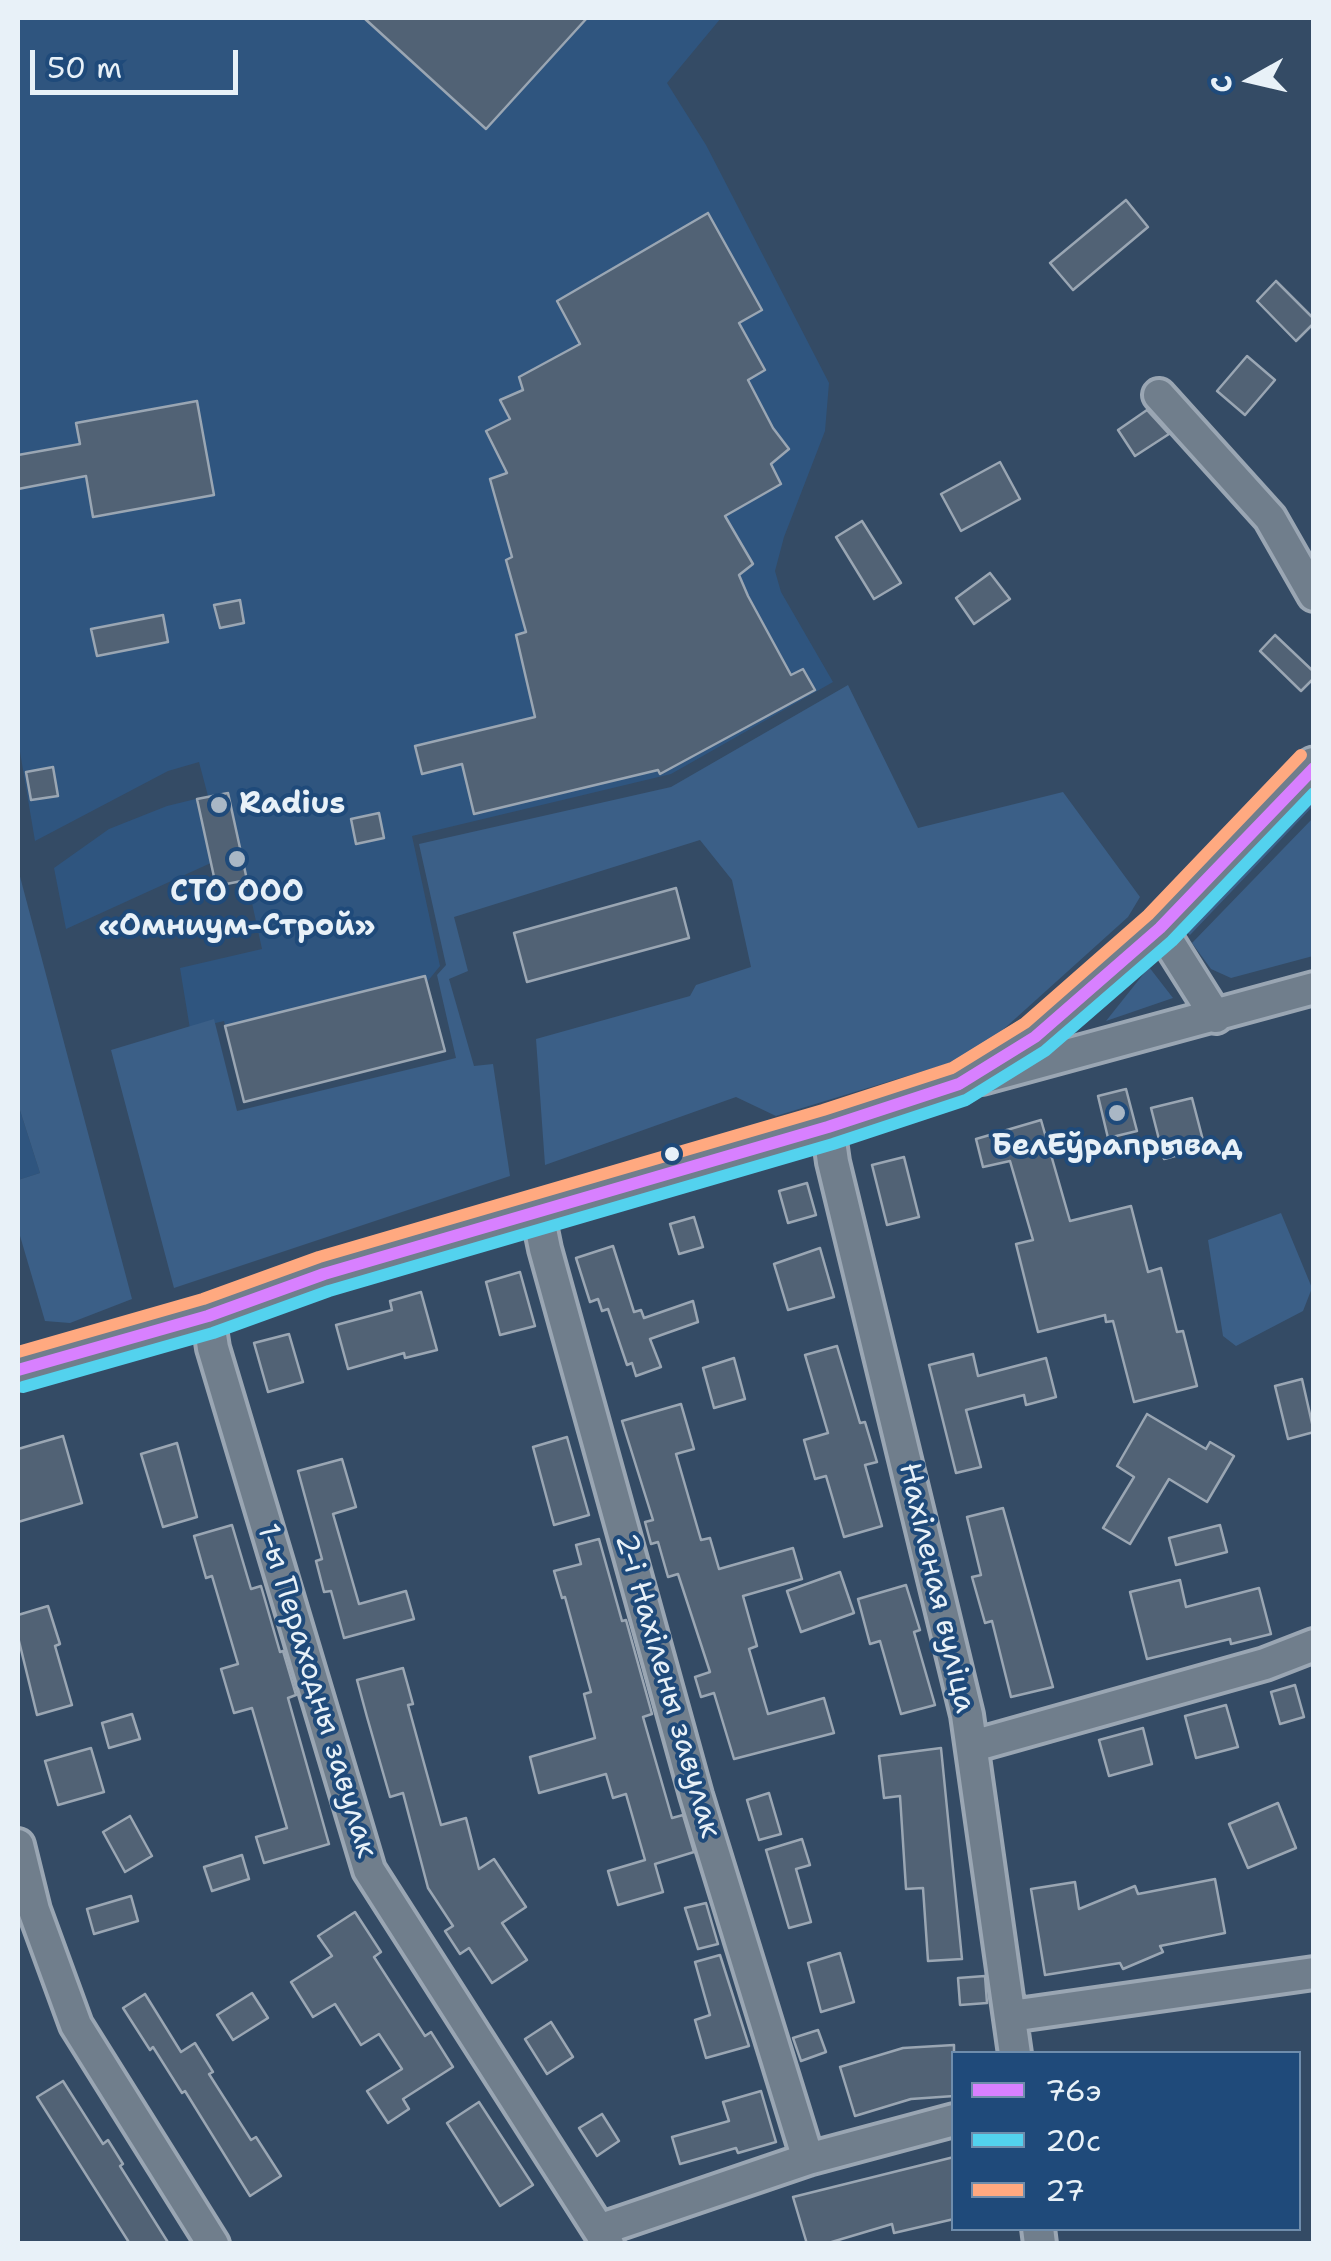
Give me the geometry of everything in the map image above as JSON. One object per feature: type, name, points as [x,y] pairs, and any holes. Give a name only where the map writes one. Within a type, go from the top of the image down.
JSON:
[{"type":"main road","points":[[18,1370],[208,1316],[324,1274],[828,1127],[960,1084],[1035,1037],[1160,928],[1314,767]]},
{"type":"street","points":[[1159,395],[1270,518],[1314,595]]},
{"type":"street","points":[[1160,928],[1216,1017]]},
{"type":"street","points":[[960,1084],[1314,988]]},
{"type":"street","name":"Нахіленая вуліца","points":[[828,1127],[833,1162],[973,1746],[1014,2051]]},
{"type":"street","name":"2-і Нахілены завулак","points":[[538,1210],[545,1249],[696,1795],[808,2159]]},
{"type":"street","name":"1-ы Пераходны завулак","points":[[208,1316],[212,1348],[369,1870],[604,2236]]},
{"type":"street","points":[[973,1746],[1266,1664],[1314,1645]]},
{"type":"street","points":[[18,1845],[34,1910],[76,2026],[214,2244]]},
{"type":"street","points":[[1011,2016],[1314,1973]]},
{"type":"street","points":[[604,2236],[808,2159],[951,2121]]},
{"type":"shaded area","points":[[18,18],[721,18],[667,83],[706,145],[829,383],[825,431],[775,571],[781,592],[833,682],[671,774],[412,836],[440,966],[427,982],[445,1051],[244,1102],[224,1021],[190,1029],[180,968],[262,949],[247,880],[216,886],[213,862],[66,929],[54,868],[109,829],[167,806],[208,796],[199,762],[168,771],[35,841],[18,740]]},
{"type":"shaded area","points":[[848,685],[918,828],[1063,792],[1140,897],[1128,917],[996,1036],[953,1062],[776,1116],[736,1097],[545,1165],[536,1039],[690,996],[696,985],[751,967],[732,880],[700,840],[454,917],[468,971],[449,979],[474,1066],[493,1064],[510,1176],[174,1288],[111,1050],[214,1019],[237,1111],[456,1058],[437,975],[446,965],[419,844],[671,787]]},
{"type":"shaded area","points":[[1313,789],[1313,806],[1190,935],[1182,928]]},
{"type":"shaded area","points":[[1313,818],[1313,956],[1231,978],[1211,969],[1192,943]]},
{"type":"shaded area","points":[[18,869],[132,1299],[70,1323],[45,1321],[18,1229],[18,1180],[40,1173],[18,1104]]},
{"type":"shaded area","points":[[1149,967],[1173,998],[1106,1021]]},
{"type":"shaded area","points":[[18,1104],[40,1173],[18,1180]]},
{"type":"shaded area","points":[[1281,1213],[1312,1288],[1303,1311],[1236,1346],[1223,1336],[1208,1240]]},
{"type":"building","points":[[364,18],[587,18],[486,129]]},
{"type":"building","points":[[1126,200],[1148,227],[1073,290],[1050,263]]},
{"type":"building","points":[[708,213],[762,310],[739,323],[765,370],[748,380],[773,428],[789,449],[771,464],[781,484],[725,516],[753,564],[739,575],[748,596],[791,675],[803,669],[815,690],[660,774],[658,770],[474,814],[462,764],[422,774],[415,746],[535,717],[516,635],[526,632],[506,560],[512,557],[490,479],[507,473],[486,431],[510,419],[500,400],[523,390],[519,377],[580,344],[557,301]]},
{"type":"building","points":[[1276,281],[1314,319],[1296,341],[1257,301]]},
{"type":"building","points":[[1247,356],[1275,380],[1245,415],[1217,391]]},
{"type":"building","points":[[197,401],[214,495],[93,517],[86,476],[18,489],[18,455],[80,444],[76,423]]},
{"type":"building","points":[[1147,410],[1169,434],[1135,456],[1118,430]]},
{"type":"building","points":[[1000,462],[1020,499],[961,531],[941,494]]},
{"type":"building","points":[[862,521],[901,583],[874,599],[836,537]]},
{"type":"building","points":[[990,573],[1010,599],[974,624],[956,598]]},
{"type":"building","points":[[240,600],[244,623],[220,628],[214,605]]},
{"type":"building","points":[[163,615],[168,642],[97,656],[91,629]]},
{"type":"building","points":[[1275,635],[1314,672],[1314,678],[1301,691],[1260,651]]},
{"type":"building","points":[[53,767],[58,796],[31,800],[26,772]]},
{"type":"building","points":[[228,793],[247,880],[216,886],[197,799]]},
{"type":"building","points":[[379,813],[384,838],[356,844],[351,819]]},
{"type":"building","points":[[676,888],[689,938],[527,982],[514,933]]},
{"type":"building","points":[[425,976],[445,1051],[244,1102],[225,1026]]},
{"type":"building","name":"БелЕўрапрывад","points":[[1126,1089],[1137,1131],[1108,1138],[1098,1096]]},
{"type":"building","points":[[1192,1098],[1205,1148],[1164,1159],[1151,1108]]},
{"type":"building","points":[[1041,1120],[1070,1221],[1131,1206],[1148,1272],[1161,1268],[1177,1332],[1183,1331],[1197,1386],[1134,1402],[1113,1321],[1106,1322],[1105,1315],[1038,1332],[1016,1244],[1033,1240],[1010,1161],[983,1167],[976,1139]]},
{"type":"building","points":[[904,1157],[919,1217],[887,1225],[872,1165]]},
{"type":"building","points":[[807,1183],[816,1215],[788,1223],[779,1191]]},
{"type":"building","points":[[694,1217],[703,1247],[679,1254],[670,1224]]},
{"type":"building","points":[[613,1246],[634,1312],[641,1310],[644,1318],[693,1301],[698,1322],[650,1339],[661,1367],[636,1376],[632,1363],[627,1365],[608,1309],[602,1311],[598,1299],[590,1302],[576,1258]]},
{"type":"building","points":[[820,1248],[834,1297],[788,1310],[774,1264]]},
{"type":"building","points":[[520,1272],[535,1326],[500,1335],[486,1282]]},
{"type":"building","points":[[421,1292],[437,1350],[405,1358],[404,1353],[348,1369],[336,1325],[392,1310],[390,1301]]},
{"type":"building","points":[[289,1334],[303,1382],[268,1392],[254,1343]]},
{"type":"building","points":[[837,1346],[860,1423],[865,1422],[877,1462],[865,1465],[882,1526],[844,1537],[826,1476],[815,1479],[804,1440],[828,1433],[805,1355]]},
{"type":"building","points":[[973,1354],[978,1376],[1046,1358],[1056,1397],[1026,1405],[1024,1395],[966,1410],[981,1467],[956,1473],[929,1365]]},
{"type":"building","points":[[734,1358],[745,1399],[714,1408],[703,1368]]},
{"type":"building","points":[[1302,1379],[1314,1432],[1288,1439],[1275,1386]]},
{"type":"building","points":[[681,1404],[694,1449],[676,1454],[701,1540],[710,1538],[719,1569],[793,1548],[802,1579],[743,1596],[757,1646],[749,1649],[768,1714],[824,1698],[834,1733],[734,1759],[714,1693],[701,1697],[695,1677],[710,1672],[678,1574],[668,1577],[658,1542],[651,1544],[645,1522],[653,1520],[622,1421]]},
{"type":"building","points":[[1147,1414],[1206,1449],[1210,1442],[1234,1456],[1207,1502],[1169,1479],[1130,1544],[1103,1528],[1134,1477],[1117,1466]]},
{"type":"building","points":[[63,1436],[82,1503],[18,1522],[18,1449]]},
{"type":"building","points":[[567,1437],[589,1515],[554,1525],[533,1447]]},
{"type":"building","points":[[177,1443],[197,1517],[163,1527],[141,1454]]},
{"type":"building","points":[[342,1459],[356,1507],[333,1514],[359,1604],[406,1591],[414,1619],[344,1638],[331,1591],[324,1592],[316,1561],[322,1559],[298,1471]]},
{"type":"building","points":[[1003,1508],[1053,1687],[1011,1697],[992,1621],[985,1623],[972,1577],[981,1575],[967,1517]]},
{"type":"building","points":[[232,1525],[251,1589],[261,1586],[280,1652],[283,1651],[296,1695],[288,1698],[329,1844],[264,1863],[256,1837],[287,1828],[252,1708],[234,1713],[221,1669],[238,1664],[212,1576],[206,1578],[194,1536]]},
{"type":"building","points":[[1220,1525],[1227,1552],[1176,1565],[1169,1538]]},
{"type":"building","points":[[599,1539],[652,1714],[643,1717],[672,1818],[683,1815],[694,1852],[655,1864],[663,1892],[618,1905],[608,1871],[645,1860],[626,1794],[613,1798],[606,1774],[539,1793],[530,1757],[595,1738],[584,1694],[591,1692],[554,1571],[581,1564],[576,1545]]},
{"type":"building","points":[[840,1572],[854,1613],[801,1632],[787,1591]]},
{"type":"building","points":[[1180,1580],[1186,1607],[1259,1588],[1271,1634],[1231,1644],[1230,1639],[1147,1659],[1130,1592]]},
{"type":"building","points":[[906,1585],[920,1630],[914,1632],[935,1705],[901,1714],[880,1641],[870,1644],[858,1599]]},
{"type":"building","points":[[48,1606],[72,1705],[37,1715],[18,1637],[18,1615]]},
{"type":"building","points":[[403,1668],[413,1704],[408,1705],[441,1825],[466,1818],[479,1869],[494,1859],[526,1907],[502,1923],[527,1960],[492,1983],[469,1948],[460,1954],[445,1931],[453,1926],[428,1888],[403,1793],[390,1797],[367,1717],[357,1680]]},
{"type":"building","points":[[1295,1685],[1304,1717],[1280,1724],[1271,1692]]},
{"type":"building","points":[[1226,1705],[1238,1747],[1196,1758],[1185,1716]]},
{"type":"building","points":[[132,1714],[140,1739],[109,1748],[102,1723]]},
{"type":"building","points":[[1143,1728],[1152,1764],[1109,1776],[1099,1740]]},
{"type":"building","points":[[91,1748],[104,1792],[58,1805],[45,1761]]},
{"type":"building","points":[[941,1748],[962,1959],[928,1961],[923,1888],[906,1889],[900,1796],[884,1798],[879,1756]]},
{"type":"building","points":[[769,1793],[781,1834],[759,1840],[747,1800]]},
{"type":"building","points":[[1278,1803],[1296,1848],[1248,1868],[1229,1824]]},
{"type":"building","points":[[130,1816],[152,1856],[125,1872],[103,1832]]},
{"type":"building","points":[[802,1839],[810,1865],[796,1869],[811,1922],[789,1928],[766,1850]]},
{"type":"building","points":[[242,1855],[249,1879],[212,1891],[204,1867]]},
{"type":"building","points":[[1215,1879],[1225,1933],[1160,1946],[1163,1952],[1123,1969],[1120,1963],[1045,1975],[1031,1889],[1075,1882],[1079,1909],[1135,1886],[1138,1894]]},
{"type":"building","points":[[131,1896],[138,1921],[94,1934],[87,1909]]},
{"type":"building","points":[[706,1903],[718,1944],[698,1949],[685,1908]]},
{"type":"building","points":[[355,1912],[381,1952],[374,1957],[425,2036],[431,2032],[453,2067],[403,2099],[409,2109],[388,2123],[367,2091],[402,2069],[379,2034],[361,2045],[335,2004],[313,2017],[291,1982],[332,1956],[318,1936]]},
{"type":"building","points":[[840,1953],[854,2002],[821,2012],[808,1963]]},
{"type":"building","points":[[720,1955],[749,2046],[706,2058],[695,2020],[710,2015],[695,1962]]},
{"type":"building","points":[[985,1976],[987,2003],[960,2005],[958,1978]]},
{"type":"building","points":[[252,1993],[268,2018],[233,2040],[217,2015]]},
{"type":"building","points":[[145,1994],[181,2052],[195,2043],[213,2072],[209,2074],[251,2140],[256,2137],[281,2176],[250,2196],[185,2091],[182,2093],[123,2008]]},
{"type":"building","points":[[551,2022],[573,2057],[547,2074],[525,2039]]},
{"type":"building","points":[[818,2030],[826,2052],[801,2061],[793,2038]]},
{"type":"building","points":[[954,2045],[951,2096],[911,2099],[855,2116],[840,2067],[903,2048]]},
{"type":"building","points":[[63,2081],[103,2144],[108,2140],[169,2244],[130,2244],[37,2097]]},
{"type":"building","points":[[761,2091],[776,2142],[738,2153],[736,2148],[680,2164],[672,2137],[729,2121],[723,2102]]},
{"type":"building","points":[[479,2102],[533,2185],[500,2206],[447,2123]]},
{"type":"building","points":[[602,2114],[619,2141],[597,2156],[579,2128]]},
{"type":"building","points":[[951,2158],[951,2220],[894,2233],[892,2224],[825,2244],[807,2244],[793,2197]]},
{"type":"transit line","name":"27","points":[[18,1352],[203,1299],[319,1257],[823,1110],[952,1068],[1025,1023],[1148,915],[1301,755]]},
{"type":"transit line","name":"76э","points":[[18,1370],[208,1316],[324,1274],[828,1127],[959,1084],[1035,1037],[1160,928],[1314,768]]},
{"type":"transit line","name":"20с","points":[[23,1387],[213,1333],[329,1291],[833,1144],[966,1100],[1045,1051],[1172,941],[1314,793]]},
{"type":"place","name":"Radius","points":[[219,805]]},
{"type":"place","name":"СТО ООО «Омниум-Строй»","points":[[237,859]]},
{"type":"place","name":"БелЕўрапрывад","points":[[1117,1113]]}]
